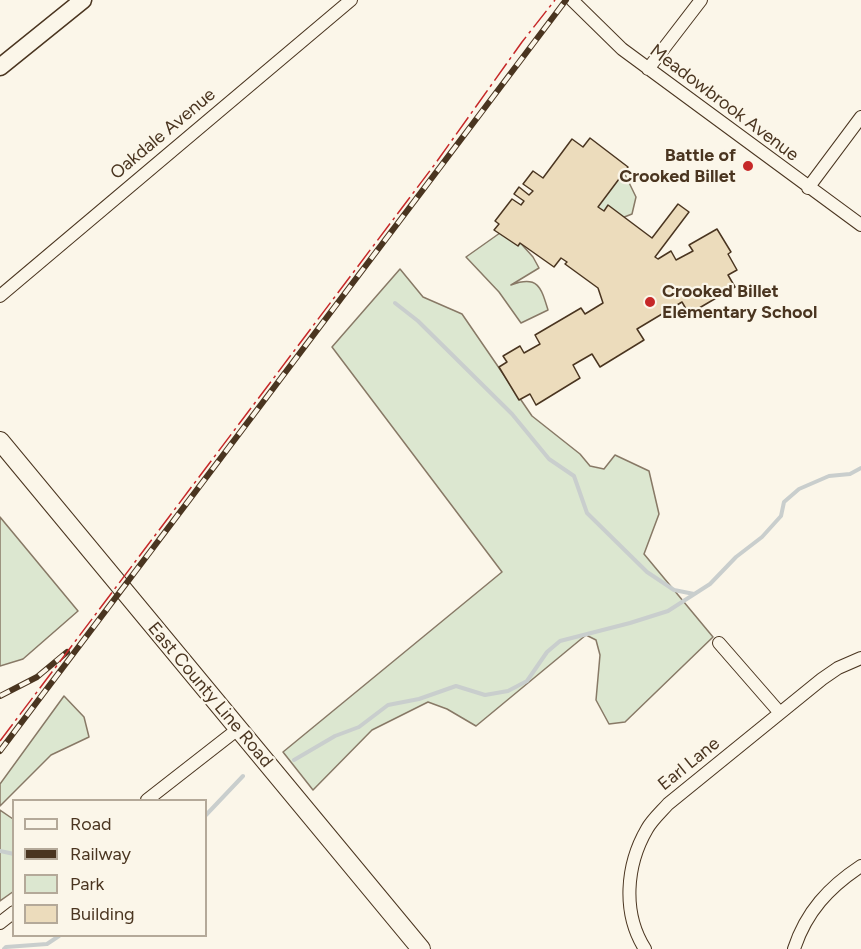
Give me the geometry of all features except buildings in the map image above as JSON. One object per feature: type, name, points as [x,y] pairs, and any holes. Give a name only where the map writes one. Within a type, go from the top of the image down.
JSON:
[{"type":"main road","points":[[0,67],[83,0]]},
{"type":"main road","name":"East County Line Road","points":[[0,441],[421,949]]},
{"type":"street","name":"Oakdale Avenue","points":[[0,296],[351,0]]},
{"type":"street","name":"Meadowbrook Avenue","points":[[572,0],[622,49],[861,225]]},
{"type":"street","points":[[648,69],[701,0]]},
{"type":"street","points":[[808,188],[861,117]]},
{"type":"street","points":[[719,643],[780,713]]},
{"type":"street","name":"Earl Lane","points":[[645,949],[630,912],[629,883],[635,855],[647,827],[668,804],[822,679],[861,657]]},
{"type":"street","points":[[150,799],[238,729]]},
{"type":"street","points":[[794,949],[809,914],[825,894],[861,866]]},
{"type":"street","points":[[0,923],[12,914]]},
{"type":"green space","points":[[620,164],[636,197],[632,214],[604,225],[593,200]]},
{"type":"green space","points":[[507,228],[533,257],[539,268],[511,285],[527,281],[533,282],[540,289],[548,310],[521,323],[499,292],[466,257]]},
{"type":"green space","points":[[400,269],[423,297],[462,314],[532,416],[580,454],[590,466],[604,469],[615,455],[649,471],[659,514],[644,554],[713,637],[625,722],[609,724],[596,700],[600,655],[596,640],[586,635],[476,726],[447,709],[428,702],[372,730],[313,790],[283,752],[502,572],[332,347]]},
{"type":"green space","points":[[0,517],[78,611],[23,659],[0,666]]},
{"type":"green space","points":[[64,696],[84,717],[89,737],[51,755],[0,806],[0,784]]},
{"type":"green space","points":[[0,810],[12,818],[12,892],[0,901]]},
{"type":"waterway","points":[[395,303],[418,321],[512,414],[549,459],[574,476],[587,513],[647,572],[674,590],[694,594]]},
{"type":"waterway","points":[[294,760],[335,736],[359,727],[388,705],[419,699],[456,686],[485,695],[508,691],[527,681],[547,652],[560,641],[668,611],[710,584],[736,557],[762,537],[781,516],[784,502],[799,489],[829,476],[850,474],[861,468]]},
{"type":"waterway","points":[[207,814],[243,776]]},
{"type":"waterway","points":[[0,851],[12,854]]},
{"type":"waterway","points":[[4,949],[47,944],[58,937]]},
{"type":"railway","points":[[0,751],[566,0]]},
{"type":"railway","points":[[0,696],[37,677],[67,652]]},
{"type":"power","points":[[0,741],[435,164],[522,42],[555,0]]},
{"type":"place","name":"Battle of Crooked Billet","points":[[748,166]]},
{"type":"place","name":"Crooked Billet Elementary School","points":[[650,302]]}]
